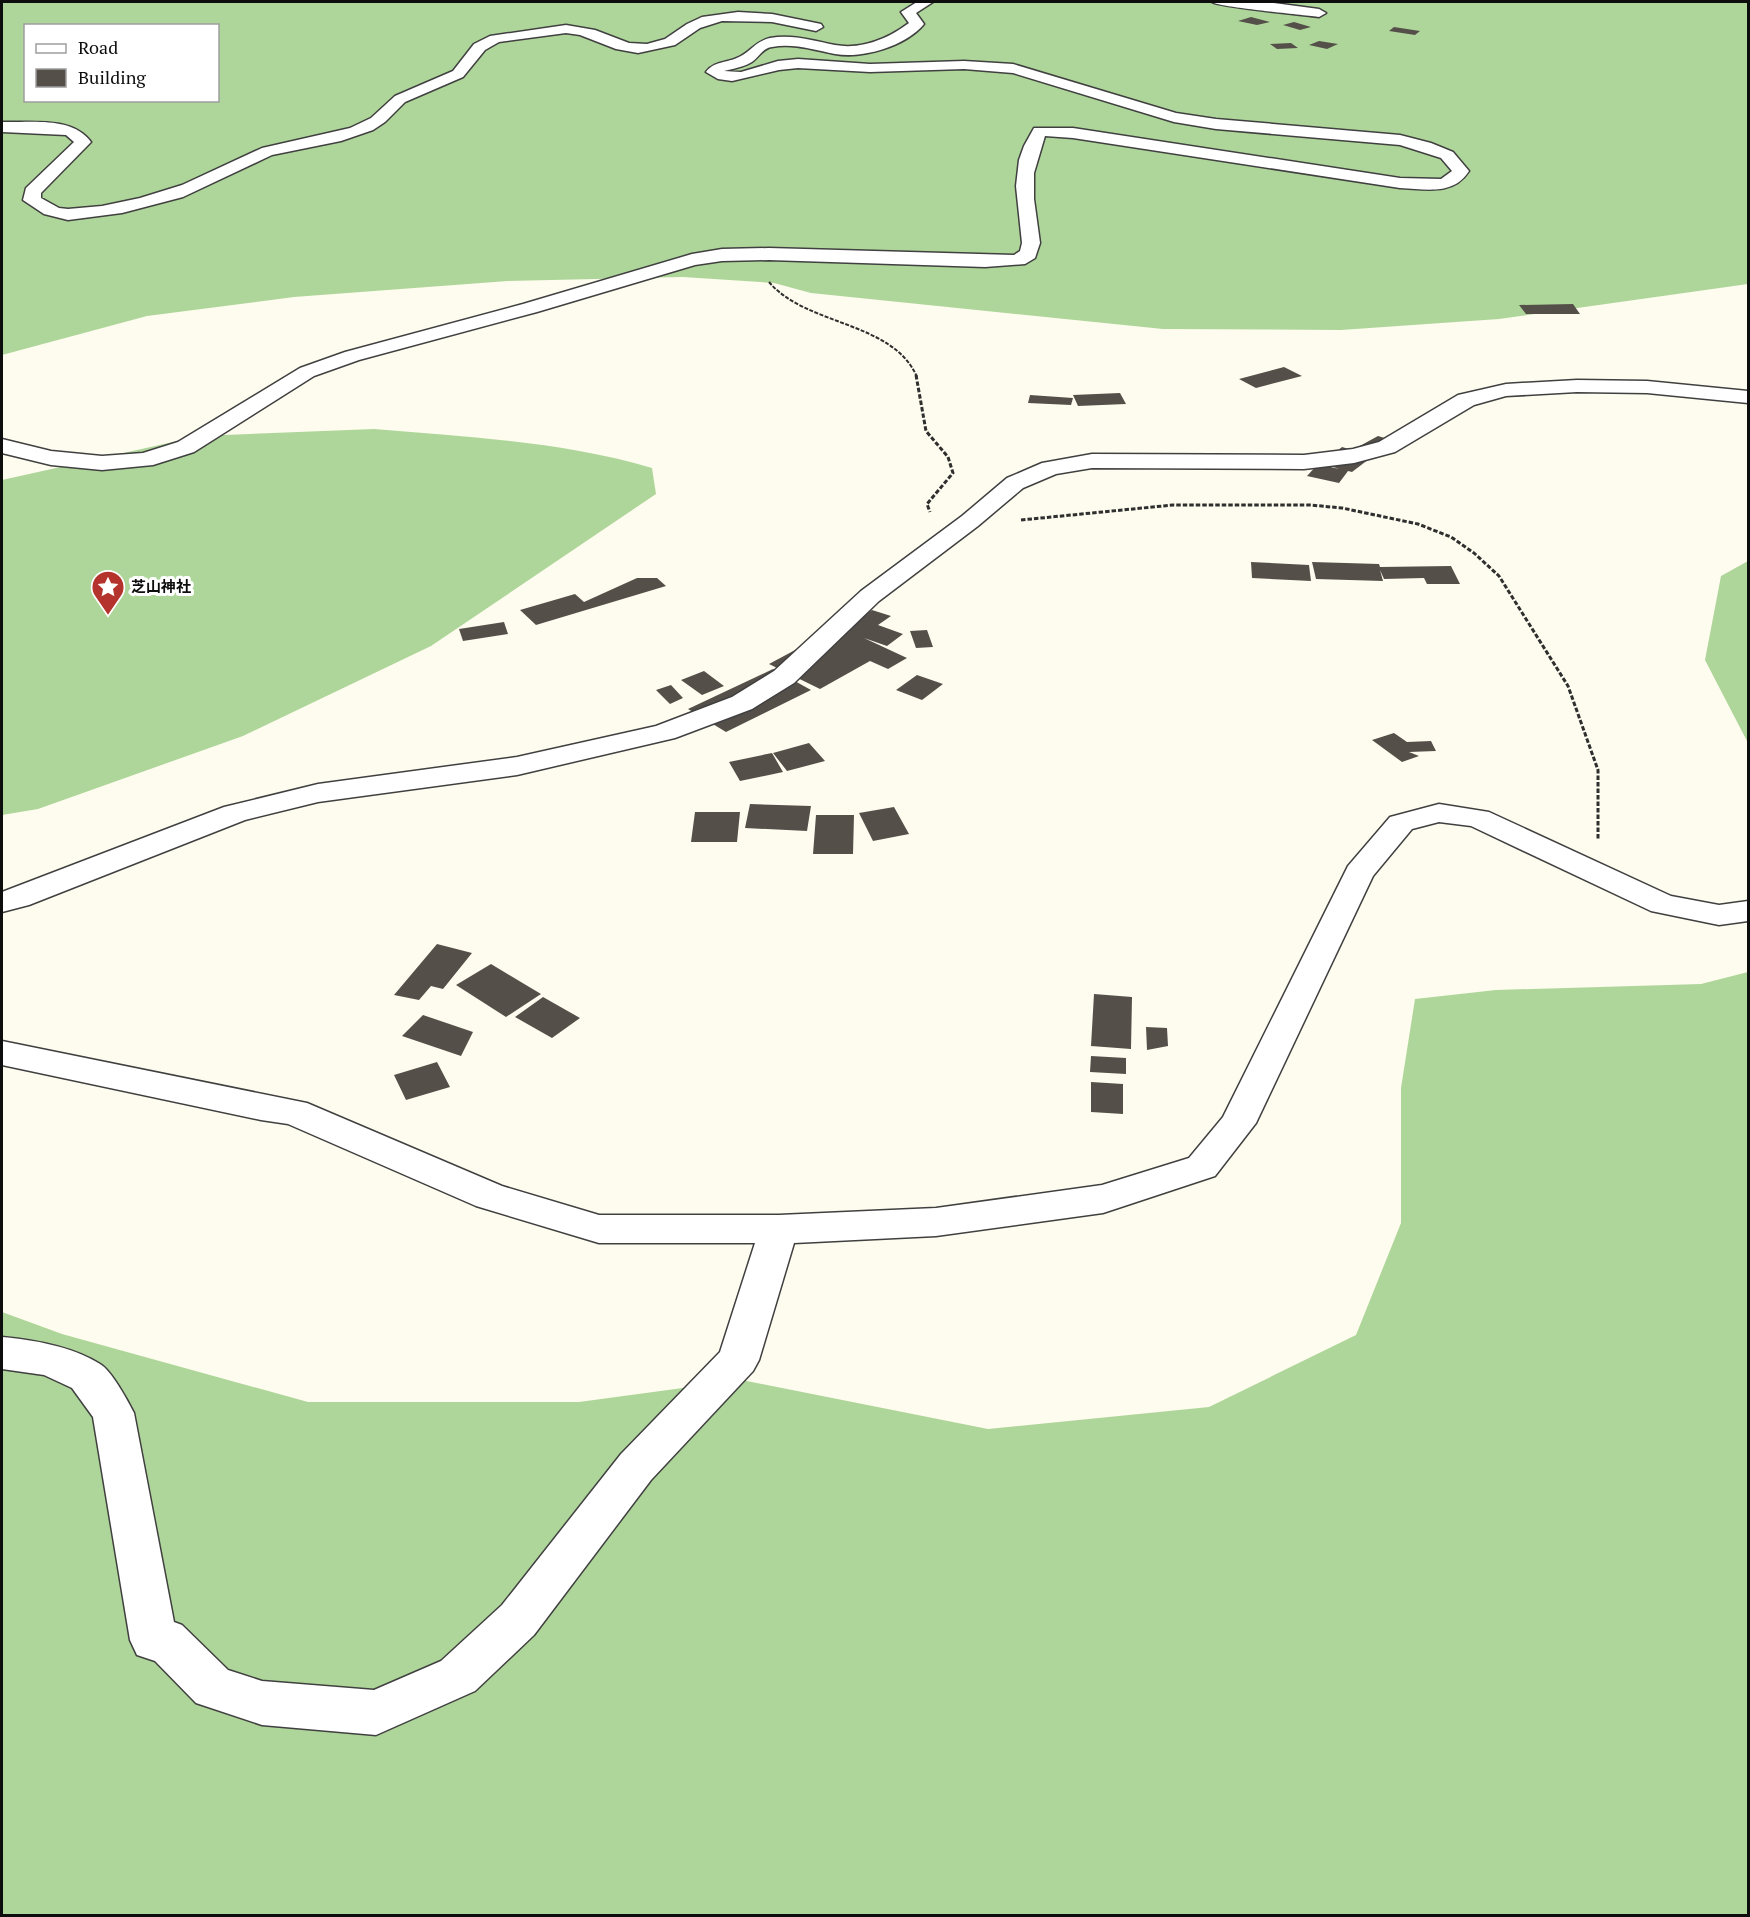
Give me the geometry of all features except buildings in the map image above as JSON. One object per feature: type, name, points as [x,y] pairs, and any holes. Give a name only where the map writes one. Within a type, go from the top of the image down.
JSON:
[{"type":"street","points":[[1219,2],[1256,4],[1319,13]]},
{"type":"street","points":[[900,4],[921,4]]},
{"type":"street","points":[[2,446],[51,458],[92,462],[145,460],[186,447],[307,372],[352,356],[530,308],[692,260],[722,255],[769,254],[1018,260],[1028,254],[1031,243],[1023,175],[1030,149],[1040,131],[1073,133],[1400,183],[1445,184],[1458,176],[1461,171],[1447,155],[1408,142],[1372,136],[1272,131],[1195,121],[1052,81],[1042,74],[1021,70],[944,66],[868,69],[814,63],[784,64],[766,68],[753,75],[735,78],[713,72],[718,68],[745,60],[762,45],[772,42],[806,42],[838,50],[880,45],[898,38],[917,24],[908,12],[921,4]]},
{"type":"street","points":[[2,127],[71,131],[83,142],[32,192],[32,200],[58,214],[100,212],[186,190],[254,155],[358,130],[377,121],[386,110],[401,99],[462,72],[468,59],[479,47],[492,40],[533,31],[568,29],[597,36],[624,47],[642,48],[673,42],[696,24],[708,20],[748,17],[803,23],[850,38],[872,38],[902,33]]},
{"type":"street","points":[[2,902],[18,898],[235,813],[318,793],[517,766],[569,755],[665,732],[742,703],[784,677],[870,596],[1015,483],[1050,468],[1092,461],[1304,462],[1354,456],[1387,447],[1466,400],[1506,390],[1577,386],[1647,387],[1749,397]]},
{"type":"street","points":[[2,1053],[261,1108],[294,1112],[489,1196],[599,1229],[779,1229],[936,1222],[1103,1199],[1203,1167],[1238,1123],[1359,873],[1401,823],[1438,813],[1478,819],[1662,904],[1719,915],[1749,911]]},
{"type":"street","points":[[2,1353],[49,1360],[87,1376],[113,1413],[154,1640],[165,1640],[213,1687],[262,1703],[376,1713],[458,1676],[518,1620],[636,1467],[738,1360],[779,1229]]},
{"type":"path","points":[[769,254],[766,276],[774,291],[787,300],[885,342],[908,361],[919,379],[920,402],[926,434],[949,457],[953,473],[927,504],[932,520],[959,528],[1173,505],[1310,505],[1342,507],[1418,524],[1451,537],[1474,553],[1499,576],[1568,686],[1598,770],[1599,873]]},
{"type":"green space","points":[[2,2],[1748,2],[1748,284],[1499,319],[1341,330],[1163,329],[811,293],[774,283],[683,277],[508,281],[294,297],[147,316],[2,355]]},
{"type":"green space","points":[[374,429],[514,441],[618,459],[652,468],[656,494],[431,646],[243,736],[38,809],[2,815],[2,480],[200,436]]},
{"type":"green space","points":[[1748,561],[1748,743],[1705,660],[1721,576]]},
{"type":"green space","points":[[1748,972],[1748,1915],[2,1915],[2,1312],[62,1334],[308,1402],[579,1402],[742,1380],[988,1429],[1209,1407],[1356,1335],[1401,1223],[1401,1088],[1415,999],[1496,990],[1701,984]]},
{"type":"place","name":"芝山神社","points":[[108,616]]}]
